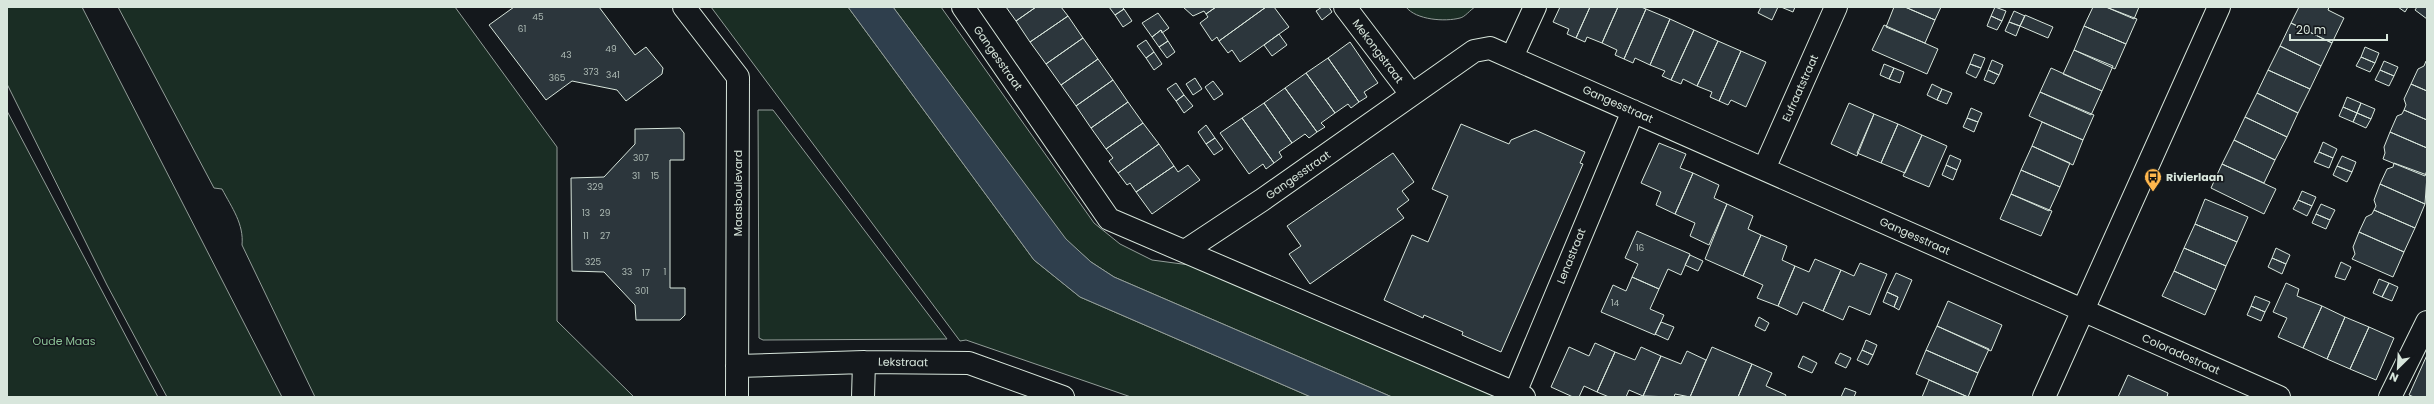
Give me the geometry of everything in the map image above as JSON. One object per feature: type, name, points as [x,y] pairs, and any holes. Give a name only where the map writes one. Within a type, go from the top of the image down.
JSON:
[{"type":"street","name":"Maasboulevard","points":[[684,7],[738,77],[737,397]]},
{"type":"street","name":"Gangesstraat","points":[[963,7],[1109,219],[1519,395]]},
{"type":"street","name":"Mekongstraat","points":[[1345,7],[1411,94]]},
{"type":"street","points":[[1512,57],[1535,7]]},
{"type":"street","name":"Eufraatstraat","points":[[1764,169],[1836,7]]},
{"type":"street","points":[[2044,397],[2219,7]]},
{"type":"street","name":"Gangesstraat","points":[[1185,251],[1262,200],[1474,51],[1490,48],[2083,310]]},
{"type":"street","name":"Lenastraat","points":[[1519,395],[1592,204],[1634,111]]},
{"type":"street","name":"Coloradostraat","points":[[2083,310],[2279,397]]},
{"type":"street","points":[[2390,397],[2427,322]]},
{"type":"street","name":"Lekstraat","points":[[737,366],[864,362],[969,363],[1063,397]]},
{"type":"street","points":[[863,397],[864,362]]},
{"type":"green space","points":[[7,7],[82,7],[282,397],[167,397],[107,285],[7,84]]},
{"type":"green space","points":[[118,7],[455,7],[557,147],[557,321],[634,397],[315,397],[242,245],[241,230],[233,210],[222,189],[214,188]]},
{"type":"green space","points":[[711,7],[848,7],[1034,260],[1080,297],[1311,397],[1131,397],[966,340],[960,341]]},
{"type":"green space","points":[[893,7],[941,7],[1094,223],[1120,244],[1152,260],[1197,266],[1504,397],[1392,397],[1114,277],[1091,262],[1066,240]]},
{"type":"green space","points":[[1406,7],[1475,7],[1462,17],[1439,20],[1417,15]]},
{"type":"green space","points":[[758,110],[773,110],[947,339],[763,340],[759,338]]},
{"type":"green space","name":"Oude Maas","points":[[7,111],[158,397],[7,397]]},
{"type":"water","points":[[848,7],[893,7],[1066,239],[1091,262],[1114,277],[1392,397],[1311,397],[1080,297],[1034,260]]},
{"type":"building","points":[[514,7],[599,7],[635,55],[646,47],[663,68],[662,74],[626,101],[617,90],[572,81],[546,100],[489,25]]},
{"type":"building","points":[[1006,7],[1036,7],[1016,21]]},
{"type":"building","points":[[1036,7],[1061,7],[1068,16],[1030,42],[1016,21]]},
{"type":"building","points":[[1109,7],[1122,7],[1124,9],[1115,15]]},
{"type":"building","points":[[1183,7],[1216,7],[1206,14],[1204,11],[1193,16]]},
{"type":"building","points":[[1216,7],[1266,7],[1219,41],[1217,37],[1212,41],[1200,23],[1208,17],[1206,14]]},
{"type":"building","points":[[1266,7],[1274,7],[1289,27],[1240,62],[1232,50],[1228,53],[1219,41]]},
{"type":"building","points":[[1322,7],[1329,7],[1332,12],[1322,20],[1316,11]]},
{"type":"building","points":[[1560,7],[1590,7],[1576,38],[1567,34],[1569,29],[1553,22]]},
{"type":"building","points":[[1590,7],[1618,7],[1602,43],[1587,37],[1585,42],[1576,38]]},
{"type":"building","points":[[1618,7],[1641,7],[1646,9],[1624,59],[1615,55],[1617,50],[1602,43]]},
{"type":"building","points":[[1761,7],[1778,7],[1772,20],[1758,13]]},
{"type":"building","points":[[1781,7],[1795,7],[1793,12]]},
{"type":"building","points":[[1894,7],[1905,7],[1935,20],[1925,43],[1886,27]]},
{"type":"building","points":[[1905,7],[1941,7],[1935,20]]},
{"type":"building","points":[[1995,7],[2006,11],[2002,21],[1991,16]]},
{"type":"building","points":[[2093,7],[2106,7],[2137,19],[2126,44],[2084,26]]},
{"type":"building","points":[[2106,7],[2139,7],[2134,19]]},
{"type":"building","points":[[2299,7],[2329,7],[2328,10],[2344,18],[2332,43],[2291,23]]},
{"type":"building","points":[[2398,7],[2408,7],[2405,12]]},
{"type":"building","points":[[2417,7],[2427,7],[2427,19],[2415,10]]},
{"type":"building","points":[[1124,9],[1132,21],[1123,27],[1115,15]]},
{"type":"building","points":[[1646,9],[1670,19],[1650,65],[1635,58],[1633,63],[1624,59]]},
{"type":"building","points":[[2014,11],[2025,16],[2020,26],[2009,22]]},
{"type":"building","points":[[1158,13],[1169,28],[1162,33],[1161,30],[1152,37],[1142,23]]},
{"type":"building","points":[[2025,15],[2053,27],[2048,38],[2020,26]]},
{"type":"building","points":[[1068,16],[1083,38],[1046,64],[1030,42]]},
{"type":"building","points":[[1991,16],[2002,21],[1997,30],[1987,26]]},
{"type":"building","points":[[1670,19],[1694,30],[1671,80],[1662,76],[1665,71],[1650,65]]},
{"type":"building","points":[[2009,22],[2020,26],[2016,36],[2005,31]]},
{"type":"building","points":[[2291,23],[2332,43],[2321,66],[2280,46]]},
{"type":"building","points":[[1884,25],[1938,49],[1927,74],[1872,50]]},
{"type":"building","points":[[2084,26],[2126,44],[2115,69],[2074,50]]},
{"type":"building","points":[[1161,30],[1168,41],[1159,47],[1152,37]]},
{"type":"building","points":[[1694,30],[1718,41],[1697,86],[1683,79],[1681,84],[1671,80]]},
{"type":"building","points":[[1279,34],[1287,45],[1272,56],[1264,45]]},
{"type":"building","points":[[1083,38],[1098,59],[1061,85],[1046,64]]},
{"type":"building","points":[[1146,40],[1154,52],[1146,58],[1137,46]]},
{"type":"building","points":[[1168,41],[1175,52],[1167,58],[1159,47]]},
{"type":"building","points":[[1718,41],[1741,51],[1719,101],[1710,97],[1712,92],[1697,86]]},
{"type":"building","points":[[1350,42],[1378,83],[1364,92],[1367,97],[1359,102],[1328,58]]},
{"type":"building","points":[[2280,46],[2321,66],[2310,89],[2268,70]]},
{"type":"building","points":[[2365,47],[2379,53],[2375,63],[2361,57]]},
{"type":"building","points":[[2074,50],[2113,66],[2102,91],[2063,74]]},
{"type":"building","points":[[1741,51],[1766,62],[1746,107],[1731,100],[1728,105],[1719,101]]},
{"type":"building","points":[[1154,52],[1162,64],[1154,70],[1146,58]]},
{"type":"building","points":[[1974,54],[1985,58],[1981,68],[1970,64]]},
{"type":"building","points":[[2361,57],[2375,63],[2370,72],[2356,66]]},
{"type":"building","points":[[1328,58],[1359,102],[1351,108],[1348,104],[1335,113],[1306,73]]},
{"type":"building","points":[[1098,59],[1113,80],[1076,106],[1061,85]]},
{"type":"building","points":[[1992,60],[2003,65],[1999,75],[1988,70]]},
{"type":"building","points":[[2384,61],[2398,67],[2394,76],[2380,70]]},
{"type":"building","points":[[2426,61],[2427,91],[2411,84],[2418,69],[2424,66]]},
{"type":"building","points":[[1884,64],[1894,68],[1889,79],[1880,75]]},
{"type":"building","points":[[1970,64],[1981,68],[1976,78],[1966,73]]},
{"type":"building","points":[[1894,68],[1904,72],[1900,83],[1889,79]]},
{"type":"building","points":[[2051,68],[2102,91],[2091,115],[2040,92]]},
{"type":"building","points":[[1988,70],[1999,75],[1994,84],[1984,80]]},
{"type":"building","points":[[2268,70],[2310,89],[2298,113],[2257,93]]},
{"type":"building","points":[[2380,70],[2394,76],[2389,86],[2375,80]]},
{"type":"building","points":[[1306,73],[1335,113],[1321,123],[1325,127],[1317,132],[1285,88]]},
{"type":"building","points":[[1195,78],[1202,89],[1193,95],[1186,84]]},
{"type":"building","points":[[1113,80],[1128,102],[1091,128],[1076,106]]},
{"type":"building","points":[[1213,81],[1223,94],[1214,100],[1205,87]]},
{"type":"building","points":[[1176,83],[1184,95],[1176,101],[1167,89]]},
{"type":"building","points":[[1932,84],[1942,89],[1937,100],[1927,95]]},
{"type":"building","points":[[2411,84],[2427,91],[2427,120],[2404,110],[2406,105],[2404,99]]},
{"type":"building","points":[[1285,88],[1317,132],[1309,138],[1305,134],[1292,143],[1264,103]]},
{"type":"building","points":[[1942,89],[1952,93],[1947,104],[1937,100]]},
{"type":"building","points":[[2040,92],[2094,115],[2083,140],[2029,116]]},
{"type":"building","points":[[2257,93],[2298,113],[2287,137],[2245,117]]},
{"type":"building","points":[[1184,95],[1193,106],[1184,113],[1176,101]]},
{"type":"building","points":[[2347,97],[2361,103],[2357,113],[2343,107]]},
{"type":"building","points":[[1128,102],[1143,123],[1106,149],[1091,128]]},
{"type":"building","points":[[1264,103],[1292,143],[1279,152],[1282,157],[1274,163],[1242,118]]},
{"type":"building","points":[[1849,103],[1874,114],[1857,156],[1831,144]]},
{"type":"building","points":[[2361,103],[2375,109],[2371,119],[2357,113]]},
{"type":"building","points":[[2343,107],[2357,113],[2353,122],[2339,116]]},
{"type":"building","points":[[1971,108],[1982,113],[1978,122],[1967,118]]},
{"type":"building","points":[[2404,110],[2427,120],[2427,148],[2390,132],[2397,116],[2402,114]]},
{"type":"building","points":[[2357,113],[2371,119],[2366,128],[2353,122]]},
{"type":"building","points":[[1874,114],[1898,124],[1881,163],[1857,153]]},
{"type":"building","points":[[2245,117],[2287,137],[2275,160],[2234,140]]},
{"type":"building","points":[[1242,118],[1274,163],[1266,169],[1263,164],[1249,174],[1220,133]]},
{"type":"building","points":[[1967,118],[1978,122],[1974,132],[1963,127]]},
{"type":"building","points":[[2042,122],[2083,140],[2073,165],[2032,146]]},
{"type":"building","points":[[1143,123],[1159,144],[1118,173],[1109,161],[1113,158],[1106,149]]},
{"type":"building","points":[[1461,124],[1509,144],[1511,140],[1535,130],[1585,152],[1580,163],[1583,164],[1501,352],[1462,335],[1463,332],[1424,315],[1423,318],[1384,300],[1412,235],[1428,242],[1448,196],[1432,189]]},
{"type":"building","points":[[1898,124],[1922,135],[1905,173],[1881,163]]},
{"type":"building","points":[[1206,125],[1215,138],[1206,144],[1198,132]]},
{"type":"building","points":[[680,128],[684,133],[684,160],[670,160],[670,288],[685,288],[685,315],[680,320],[636,320],[635,305],[604,272],[572,271],[571,178],[604,177],[635,144],[635,129]]},
{"type":"building","points":[[2390,132],[2427,148],[2427,170],[2425,176],[2383,159],[2385,153],[2384,147]]},
{"type":"building","points":[[1922,135],[1947,146],[1929,187],[1903,176]]},
{"type":"building","points":[[1215,138],[1223,149],[1214,155],[1206,144]]},
{"type":"building","points":[[2234,140],[2275,160],[2264,183],[2222,164]]},
{"type":"building","points":[[2323,142],[2337,149],[2333,158],[2319,152]]},
{"type":"building","points":[[1659,143],[1686,154],[1680,168],[1693,173],[1675,214],[1656,205],[1661,192],[1641,183]]},
{"type":"building","points":[[1159,144],[1174,166],[1136,192],[1130,183],[1127,185],[1118,173]]},
{"type":"building","points":[[2032,146],[2070,163],[2060,187],[2021,170]]},
{"type":"building","points":[[2319,152],[2333,158],[2329,168],[2314,162]]},
{"type":"building","points":[[1393,153],[1414,182],[1402,191],[1409,200],[1397,209],[1404,218],[1310,284],[1289,254],[1301,246],[1287,226]]},
{"type":"building","points":[[1950,155],[1961,160],[1957,170],[1946,165]]},
{"type":"building","points":[[2342,156],[2356,162],[2352,172],[2337,166]]},
{"type":"building","points":[[2394,163],[2427,175],[2425,204],[2380,184],[2387,169],[2393,167]]},
{"type":"building","points":[[2222,164],[2276,189],[2264,214],[2211,188]]},
{"type":"building","points":[[1188,165],[1200,180],[1152,214],[1136,192],[1174,166],[1178,172]]},
{"type":"building","points":[[1946,165],[1957,170],[1953,180],[1942,175]]},
{"type":"building","points":[[2337,166],[2352,172],[2347,182],[2333,175]]},
{"type":"building","points":[[2021,170],[2060,187],[2049,211],[2011,194]]},
{"type":"building","points":[[1693,173],[1719,185],[1714,198],[1727,204],[1709,245],[1690,236],[1695,223],[1675,214]]},
{"type":"building","points":[[2380,184],[2425,204],[2415,228],[2374,210],[2376,206],[2374,200]]},
{"type":"building","points":[[2302,191],[2316,197],[2312,206],[2298,200]]},
{"type":"building","points":[[2011,194],[2052,211],[2041,236],[2000,219]]},
{"type":"building","points":[[2205,199],[2248,217],[2237,242],[2195,224]]},
{"type":"building","points":[[2298,200],[2312,206],[2307,216],[2293,209]]},
{"type":"building","points":[[1727,204],[1753,216],[1748,229],[1761,235],[1743,276],[1705,259]]},
{"type":"building","points":[[2321,204],[2335,210],[2330,220],[2316,214]]},
{"type":"building","points":[[2374,210],[2415,228],[2404,252],[2359,232],[2366,217],[2372,214]]},
{"type":"building","points":[[2316,214],[2330,220],[2326,229],[2312,223]]},
{"type":"building","points":[[2195,224],[2237,242],[2226,266],[2184,248]]},
{"type":"building","points":[[1637,231],[1690,254],[1681,275],[1668,269],[1659,289],[1632,277],[1638,264],[1625,258]]},
{"type":"building","points":[[2359,232],[2404,252],[2393,277],[2352,259],[2355,254],[2353,247]]},
{"type":"building","points":[[1761,235],[1787,246],[1782,260],[1795,266],[1778,306],[1757,298],[1763,285],[1743,276]]},
{"type":"building","points":[[2184,248],[2226,266],[2216,290],[2174,271]]},
{"type":"building","points":[[2276,248],[2290,255],[2286,264],[2272,258]]},
{"type":"building","points":[[1690,255],[1703,261],[1698,271],[1685,265]]},
{"type":"building","points":[[2272,258],[2286,264],[2282,274],[2268,267]]},
{"type":"building","points":[[1815,259],[1841,270],[1823,311],[1803,302],[1797,315],[1778,306],[1795,266],[1809,272]]},
{"type":"building","points":[[2341,262],[2351,267],[2345,280],[2335,277]]},
{"type":"building","points":[[1860,263],[1887,274],[1870,315],[1849,306],[1843,320],[1823,311],[1841,270],[1854,276]]},
{"type":"building","points":[[2174,271],[2216,290],[2205,315],[2162,296]]},
{"type":"building","points":[[1896,273],[1912,280],[1899,310],[1894,307],[1898,297],[1887,292]]},
{"type":"building","points":[[1632,277],[1659,289],[1650,309],[1664,315],[1655,335],[1601,312],[1613,285],[1626,291]]},
{"type":"building","points":[[2379,279],[2389,283],[2382,297],[2373,293]]},
{"type":"building","points":[[2286,283],[2299,289],[2297,296],[2322,306],[2303,348],[2278,337],[2287,318],[2273,312]]},
{"type":"building","points":[[2389,283],[2398,287],[2392,301],[2382,297]]},
{"type":"building","points":[[1887,292],[1898,297],[1894,307],[1883,302]]},
{"type":"building","points":[[2255,296],[2270,302],[2265,312],[2251,306]]},
{"type":"building","points":[[1948,301],[2002,325],[1991,351],[1937,326]]},
{"type":"building","points":[[2251,306],[2265,312],[2261,321],[2247,315]]},
{"type":"building","points":[[2322,306],[2345,317],[2327,359],[2303,348]]},
{"type":"building","points":[[1759,317],[1769,323],[1765,331],[1755,326]]},
{"type":"building","points":[[2345,317],[2369,327],[2350,369],[2327,359]]},
{"type":"building","points":[[1661,322],[1674,327],[1668,340],[1655,334]]},
{"type":"building","points":[[1937,326],[1989,349],[1978,373],[1926,350]]},
{"type":"building","points":[[2369,327],[2394,338],[2376,380],[2350,369]]},
{"type":"building","points":[[1866,340],[1877,345],[1873,355],[1862,350]]},
{"type":"building","points":[[1595,343],[1615,352],[1597,392],[1584,386],[1579,397],[1573,397],[1551,387],[1569,347],[1589,356]]},
{"type":"building","points":[[1641,347],[1661,356],[1643,396],[1629,390],[1626,397],[1609,397],[1597,392],[1615,352],[1635,360]]},
{"type":"building","points":[[1712,347],[1752,364],[1738,397],[1690,397]]},
{"type":"building","points":[[1862,350],[1873,355],[1868,365],[1857,360]]},
{"type":"building","points":[[1926,350],[1978,373],[1968,397],[1916,374]]},
{"type":"building","points":[[1687,351],[1706,360],[1690,397],[1675,394],[1674,397],[1643,396],[1661,356],[1681,364]]},
{"type":"building","points":[[1840,353],[1851,358],[1846,368],[1835,363]]},
{"type":"building","points":[[2427,355],[2427,397],[2414,397],[2409,395]]},
{"type":"building","points":[[1803,356],[1817,363],[1812,373],[1798,367]]},
{"type":"building","points":[[1752,364],[1772,373],[1766,386],[1786,395],[1785,397],[1738,397]]},
{"type":"building","points":[[2128,375],[2168,393],[2167,397],[2118,397]]},
{"type":"building","points":[[1929,380],[1968,397],[1922,397]]},
{"type":"building","points":[[1845,388],[1856,392],[1854,397],[1841,397]]},
{"type":"place","name":"Rivierlaan","points":[[2153,192]]}]
